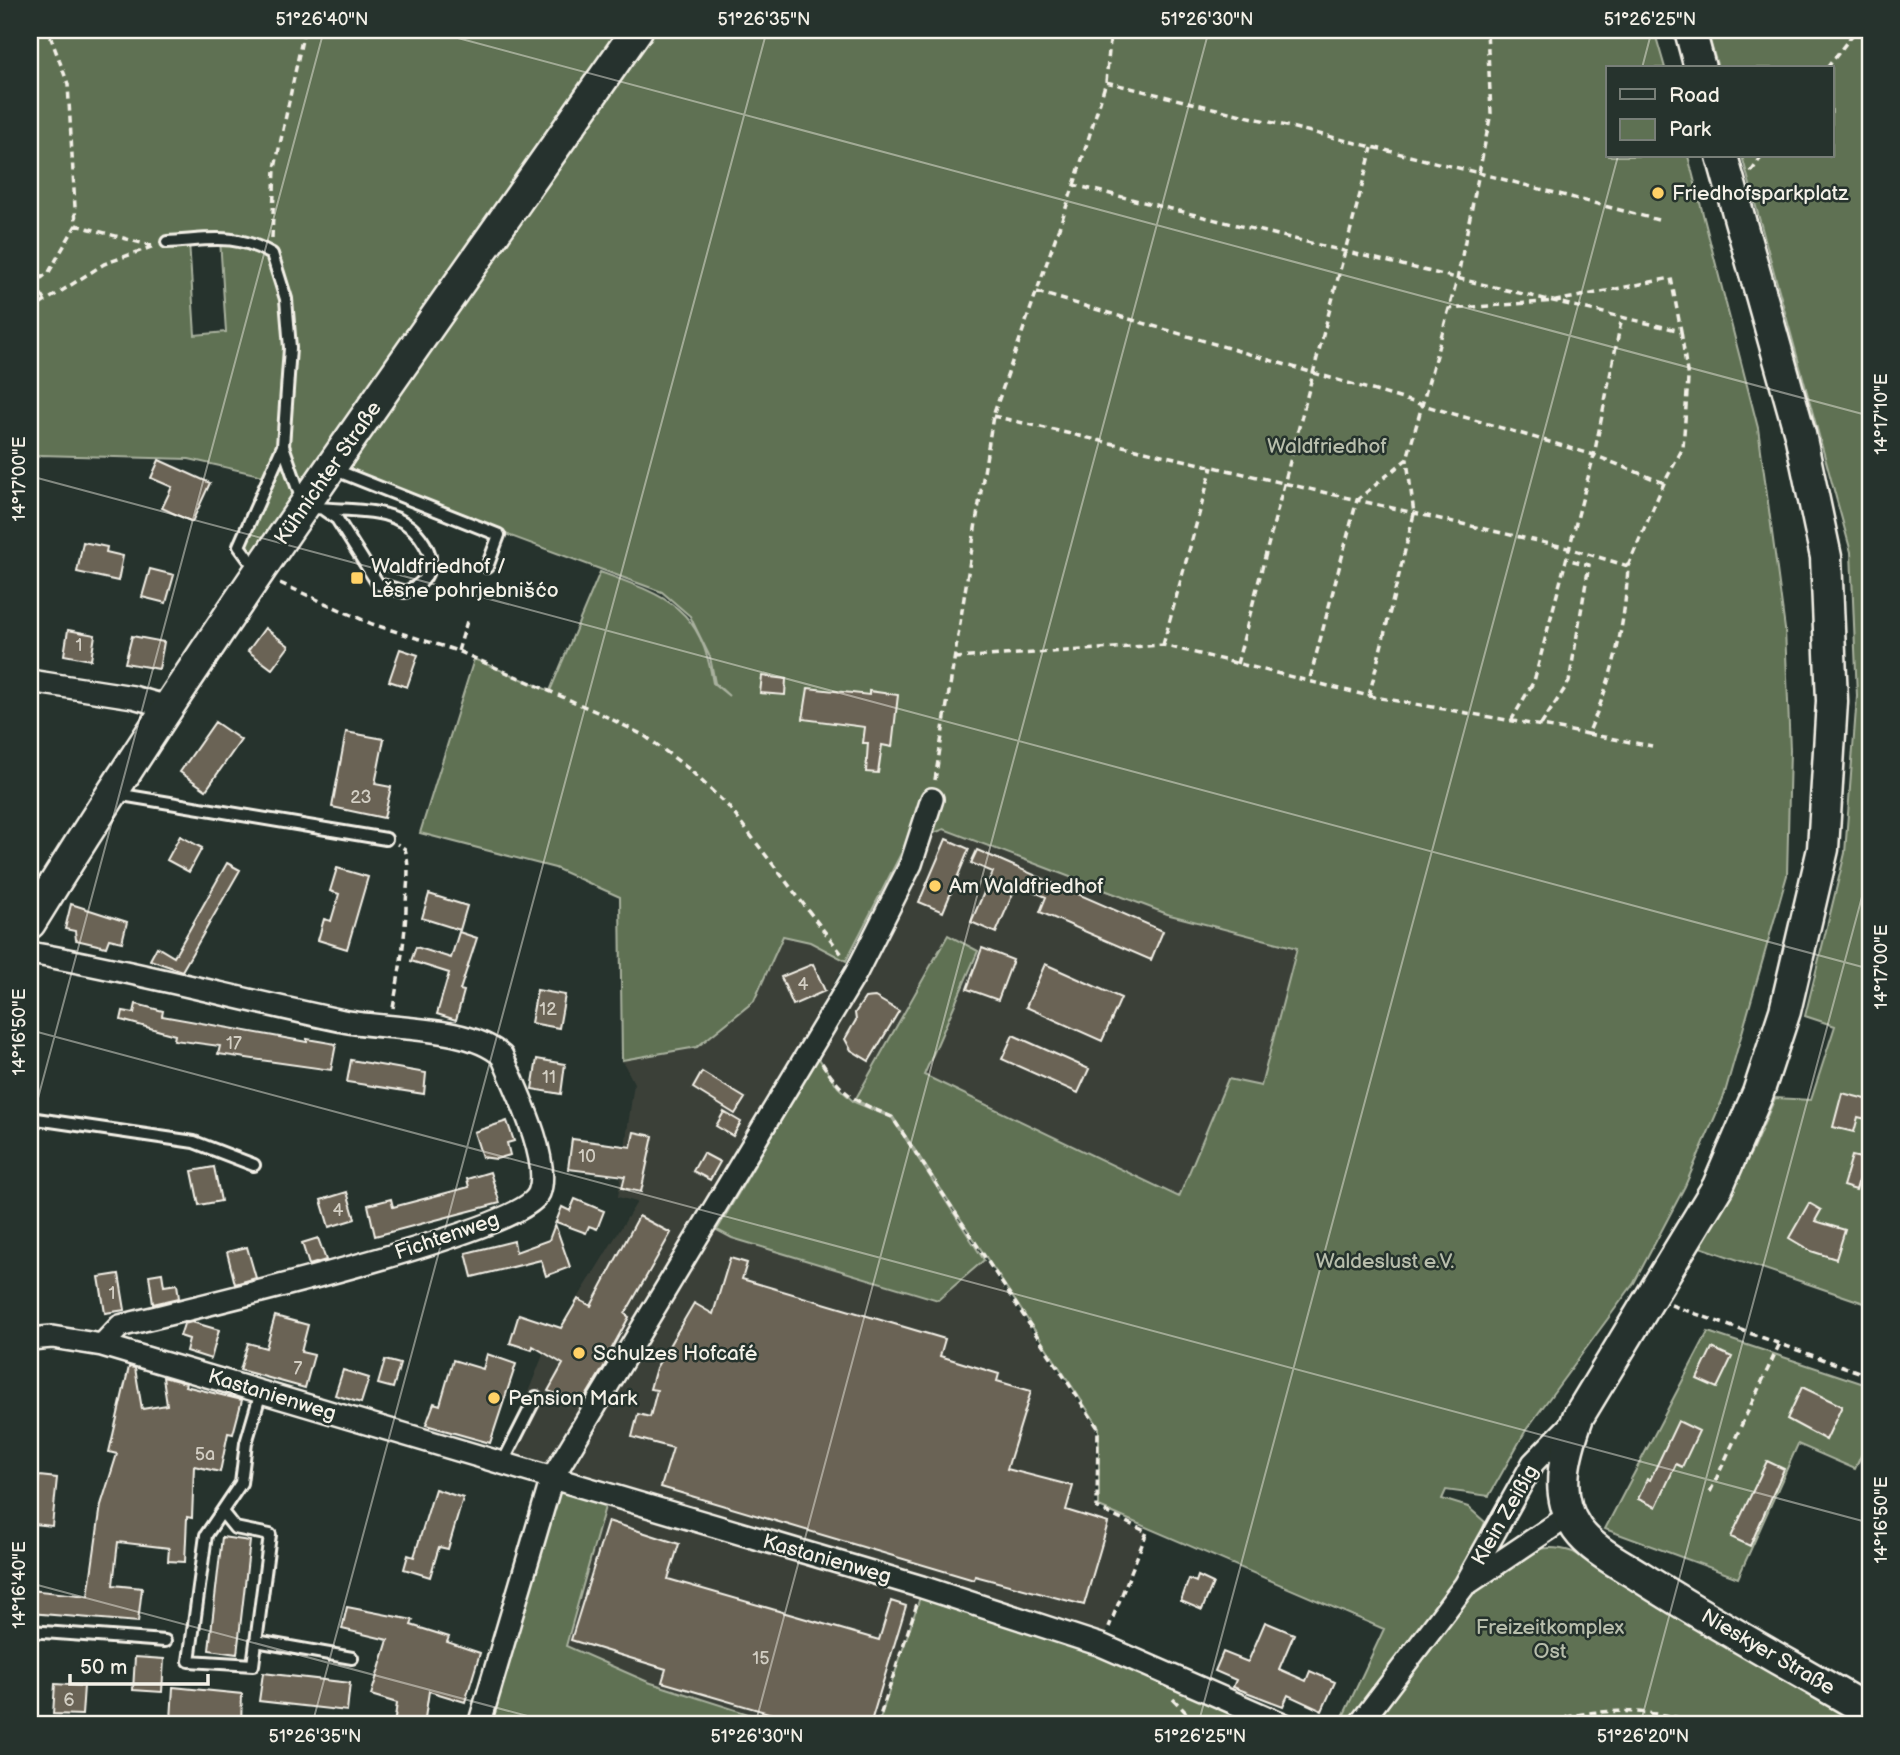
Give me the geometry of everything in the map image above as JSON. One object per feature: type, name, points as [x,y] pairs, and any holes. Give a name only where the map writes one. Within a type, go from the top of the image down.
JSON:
[{"type":"main road","name":"Kühnichter Straße","points":[[30,923],[110,793],[168,707],[267,578],[314,508],[330,468],[637,30]]},
{"type":"main road","points":[[1690,30],[1699,66]]},
{"type":"main road","points":[[1570,1515],[1563,1481],[1564,1454],[1578,1417],[1718,1185],[1758,1093],[1785,1011],[1807,927],[1823,849],[1832,701],[1826,557],[1800,434],[1723,158]]},
{"type":"main road","name":"Nieskyer Straße","points":[[1570,1515],[1578,1530],[1596,1548],[1665,1592],[1870,1712]]},
{"type":"street","points":[[30,681],[132,697],[168,707]]},
{"type":"street","points":[[479,1725],[552,1478],[856,973],[911,864],[932,799]]},
{"type":"street","name":"Fichtenweg","points":[[30,953],[346,1021],[467,1038],[491,1046],[502,1056],[540,1156],[538,1194],[530,1205],[408,1252],[120,1326],[102,1345]]},
{"type":"street","name":"Kastanienweg","points":[[30,1339],[52,1338],[102,1345],[922,1587],[1101,1645]]},
{"type":"street","name":"Klein Zeißig","points":[[1359,1725],[1465,1585],[1533,1463],[1578,1417]]},
{"type":"street","name":"Klein Zeißig","points":[[1465,1585],[1570,1515]]},
{"type":"street","points":[[1101,1645],[1285,1725]]},
{"type":"lane","points":[[167,242],[224,239],[250,241],[272,254],[286,299],[290,348],[282,446],[239,546],[267,578]]},
{"type":"lane","points":[[282,446],[314,508],[337,519],[378,584],[405,592],[419,586],[428,575],[430,556],[415,530],[377,512],[314,508]]},
{"type":"lane","points":[[330,468],[349,478],[499,535],[487,567]]},
{"type":"lane","points":[[110,793],[386,839]]},
{"type":"lane","points":[[30,1118],[194,1142],[254,1165]]},
{"type":"lane","points":[[222,1512],[235,1528],[270,1535],[253,1665],[189,1661],[206,1535],[241,1483],[246,1443],[261,1392]]},
{"type":"lane","points":[[502,1464],[536,1397]]},
{"type":"lane","points":[[30,1631],[165,1642]]},
{"type":"lane","points":[[256,1641],[352,1658]]},
{"type":"path","points":[[45,300],[32,285],[49,272],[76,225],[68,84],[48,30]]},
{"type":"path","points":[[272,254],[271,220],[275,168],[304,30]]},
{"type":"path","points":[[932,799],[993,416],[1074,186],[1106,82],[1111,30]]},
{"type":"path","points":[[1369,696],[1415,514],[1407,459],[1457,280],[1491,113],[1487,30]]},
{"type":"path","points":[[1829,66],[1856,30]]},
{"type":"path","points":[[1106,82],[1479,173],[1658,220]]},
{"type":"path","points":[[1237,664],[1372,147]]},
{"type":"path","points":[[1074,186],[1457,280],[1681,331]]},
{"type":"path","points":[[76,225],[152,246]]},
{"type":"path","points":[[30,311],[104,264],[167,242]]},
{"type":"path","points":[[1448,309],[1556,301],[1671,278],[1688,379],[1683,448],[1664,483],[1628,566],[1626,612],[1609,685],[1588,734]]},
{"type":"path","points":[[1037,292],[1594,455],[1664,483]]},
{"type":"path","points":[[1511,721],[1534,681],[1594,455],[1622,317]]},
{"type":"path","points":[[993,416],[1568,548],[1628,566]]},
{"type":"path","points":[[1309,682],[1357,500],[1407,459]]},
{"type":"path","points":[[1163,645],[1212,467]]},
{"type":"path","points":[[1541,725],[1569,682],[1589,565],[1565,559]]},
{"type":"path","points":[[267,578],[372,624],[457,651],[645,736],[689,769],[728,806],[856,973]]},
{"type":"path","points":[[457,651],[468,618]]},
{"type":"path","points":[[955,659],[1163,645],[1369,696],[1652,746]]},
{"type":"path","points":[[386,839],[405,849],[410,867],[405,910],[407,928],[389,1027]]},
{"type":"path","points":[[812,1047],[838,1087],[855,1101],[892,1117],[1098,1428],[1097,1508],[1147,1532],[1101,1645]]},
{"type":"path","points":[[1651,1298],[1781,1341],[1870,1376]]},
{"type":"path","points":[[1710,1492],[1781,1341]]},
{"type":"path","points":[[877,1725],[922,1587]]},
{"type":"path","points":[[1543,1725],[1598,1712],[1631,1711],[1664,1714],[1711,1725]]},
{"type":"shaded area","points":[[944,829],[1170,915],[1297,948],[1261,1086],[1228,1079],[1180,1198],[923,1075],[978,951],[948,935],[855,1100],[838,1087],[814,1047],[921,838]]},
{"type":"shaded area","points":[[783,936],[810,942],[846,961],[803,1037],[812,1046],[708,1225],[733,1238],[938,1300],[984,1260],[1096,1428],[1095,1510],[1146,1532],[1101,1644],[500,1462],[543,1355],[637,1202],[618,1197],[634,1083],[622,1060],[697,1047],[754,1001]]},
{"type":"shaded area","points":[[608,1496],[922,1587],[876,1725],[784,1725],[647,1682],[566,1646]]},
{"type":"green space","points":[[30,30],[635,30],[304,504],[284,446],[287,396],[281,434],[269,473],[282,449],[302,506],[260,573],[240,546],[268,477],[189,459],[40,455],[30,463]],"holes":[[[220,239],[226,332],[195,335],[189,241]],[[281,284],[286,299],[290,348],[289,365],[285,301]]]},
{"type":"green space","points":[[639,30],[1654,30],[1664,66],[1606,66],[1606,158],[1689,158],[1758,428],[1785,629],[1790,750],[1787,875],[1724,1096],[1685,1186],[1634,1283],[1526,1430],[1489,1496],[1446,1490],[1442,1499],[1468,1507],[1485,1522],[1464,1585],[1528,1552],[1556,1548],[1573,1552],[1862,1725],[1339,1725],[1384,1629],[1099,1507],[1099,1427],[893,1117],[855,1100],[948,935],[978,951],[924,1075],[1179,1197],[1228,1079],[1261,1086],[1297,948],[1170,915],[944,829],[921,838],[909,838],[846,961],[810,942],[783,936],[754,1001],[697,1047],[622,1060],[620,897],[555,868],[420,833],[474,659],[550,691],[600,572],[644,589],[677,608],[700,637],[713,683],[729,696],[715,683],[710,657],[690,616],[662,592],[341,473]]},
{"type":"green space","points":[[1707,30],[1870,30],[1870,1305],[1700,1247],[1753,1149],[1775,1098],[1811,1100],[1835,1026],[1805,1016],[1845,853],[1857,696],[1851,552],[1743,158],[1834,158],[1834,66],[1717,66]]},
{"type":"green space","points":[[818,1057],[838,1087],[854,1102],[892,1118],[984,1260],[938,1300],[732,1238],[717,1230]]},
{"type":"green space","points":[[1708,1332],[1870,1386],[1870,1436],[1855,1469],[1798,1444],[1738,1578],[1605,1529]]},
{"type":"green space","points":[[552,1480],[608,1496],[566,1646],[648,1682],[783,1725],[479,1725]]},
{"type":"green space","points":[[923,1588],[1101,1645],[1270,1725],[878,1725]]},
{"type":"building","points":[[159,460],[210,483],[192,522],[162,508],[172,487],[151,478]]},
{"type":"building","points":[[83,542],[107,547],[106,552],[123,556],[118,581],[77,572]]},
{"type":"building","points":[[150,569],[174,575],[166,603],[142,597]]},
{"type":"building","points":[[265,628],[289,646],[272,669],[248,651]]},
{"type":"building","points":[[68,630],[95,635],[91,660],[64,655]]},
{"type":"building","points":[[132,636],[164,642],[159,669],[125,663]]},
{"type":"building","points":[[400,649],[418,655],[407,687],[389,681]]},
{"type":"building","points":[[762,676],[786,679],[785,695],[760,693]]},
{"type":"building","points":[[808,688],[869,695],[869,691],[898,695],[892,747],[882,745],[878,773],[866,772],[868,743],[863,743],[865,727],[803,719]]},
{"type":"building","points":[[215,722],[241,740],[206,790],[180,772]]},
{"type":"building","points":[[346,732],[384,739],[375,784],[391,787],[384,818],[332,807]]},
{"type":"building","points":[[180,836],[202,848],[189,872],[167,860]]},
{"type":"building","points":[[946,839],[969,849],[943,912],[919,902]]},
{"type":"building","points":[[977,850],[1163,931],[1151,960],[1040,912],[1046,897],[1017,884],[996,933],[971,922],[993,872],[971,863]]},
{"type":"building","points":[[227,863],[240,870],[182,971],[150,960],[157,947],[174,957]]},
{"type":"building","points":[[337,868],[368,877],[347,949],[318,940],[324,919],[331,921],[339,894],[330,891]]},
{"type":"building","points":[[429,894],[467,906],[460,930],[422,918]]},
{"type":"building","points":[[71,904],[127,922],[122,942],[109,939],[106,947],[76,940],[75,931],[65,929]]},
{"type":"building","points":[[459,932],[477,938],[460,990],[464,991],[456,1020],[437,1014],[449,973],[411,961],[416,947],[451,958]]},
{"type":"building","points":[[982,948],[1013,960],[998,1000],[967,989]]},
{"type":"building","points":[[813,964],[825,991],[793,1005],[781,977]]},
{"type":"building","points":[[1045,964],[1121,998],[1102,1041],[1026,1007]]},
{"type":"building","points":[[537,990],[565,995],[559,1028],[531,1023]]},
{"type":"building","points":[[875,997],[899,1011],[869,1061],[851,1050],[845,1039],[856,1020],[855,1013],[865,998]]},
{"type":"building","points":[[136,1004],[163,1011],[162,1016],[307,1042],[307,1039],[336,1044],[331,1070],[218,1054],[220,1046],[174,1040],[175,1035],[121,1020],[123,1011],[134,1013]]},
{"type":"building","points":[[1013,1035],[1089,1069],[1078,1093],[1002,1059]]},
{"type":"building","points":[[537,1059],[565,1064],[561,1094],[532,1089]]},
{"type":"building","points":[[351,1060],[426,1073],[424,1094],[347,1082]]},
{"type":"building","points":[[702,1072],[745,1098],[735,1114],[693,1088]]},
{"type":"building","points":[[1842,1093],[1870,1100],[1870,1120],[1858,1117],[1854,1132],[1833,1127]]},
{"type":"building","points":[[724,1112],[741,1122],[733,1136],[716,1126]]},
{"type":"building","points":[[507,1121],[514,1141],[507,1143],[510,1155],[496,1159],[482,1157],[474,1132]]},
{"type":"building","points":[[634,1132],[653,1136],[641,1192],[622,1188],[625,1176],[568,1169],[572,1139],[631,1147]]},
{"type":"building","points":[[703,1153],[720,1162],[710,1180],[693,1171]]},
{"type":"building","points":[[1852,1156],[1865,1159],[1856,1190],[1843,1186]]},
{"type":"building","points":[[214,1167],[221,1201],[199,1205],[192,1171]]},
{"type":"building","points":[[490,1172],[500,1203],[375,1236],[368,1205],[391,1199],[393,1207],[469,1187],[467,1179]]},
{"type":"building","points":[[347,1192],[355,1219],[329,1227],[321,1200]]},
{"type":"building","points":[[575,1199],[604,1211],[597,1229],[589,1226],[586,1233],[556,1222],[562,1207],[570,1211]]},
{"type":"building","points":[[1809,1203],[1821,1210],[1815,1221],[1845,1230],[1836,1259],[1811,1251],[1789,1238]]},
{"type":"building","points":[[639,1216],[671,1233],[625,1314],[629,1317],[606,1359],[608,1360],[582,1403],[548,1391],[563,1364],[533,1346],[532,1350],[510,1343],[519,1314],[561,1328],[578,1299],[591,1306]]},
{"type":"building","points":[[555,1224],[570,1267],[546,1276],[541,1260],[472,1277],[466,1253],[514,1241],[516,1252],[549,1240]]},
{"type":"building","points":[[318,1238],[326,1260],[309,1265],[302,1243]]},
{"type":"building","points":[[247,1247],[256,1278],[235,1284],[227,1252]]},
{"type":"building","points":[[730,1258],[747,1263],[742,1279],[945,1339],[940,1356],[999,1374],[997,1381],[1031,1391],[1007,1469],[1073,1486],[1066,1510],[1108,1523],[1084,1605],[975,1576],[974,1580],[661,1487],[673,1448],[632,1437],[638,1414],[650,1417],[657,1390],[650,1389],[656,1368],[694,1303],[713,1314]]},
{"type":"building","points":[[162,1273],[164,1286],[177,1284],[179,1298],[153,1304],[149,1275]]},
{"type":"building","points":[[119,1274],[125,1310],[105,1313],[99,1277]]},
{"type":"building","points":[[275,1316],[308,1325],[301,1352],[314,1355],[305,1388],[240,1370],[248,1343],[266,1348]]},
{"type":"building","points":[[192,1322],[219,1330],[211,1359],[186,1351],[189,1339],[180,1336],[184,1324]]},
{"type":"building","points":[[1712,1348],[1732,1357],[1717,1388],[1697,1379]]},
{"type":"building","points":[[487,1354],[516,1364],[490,1443],[426,1425],[434,1403],[440,1405],[453,1360],[483,1369]]},
{"type":"building","points":[[385,1360],[400,1364],[393,1388],[378,1384]]},
{"type":"building","points":[[129,1367],[135,1368],[142,1409],[167,1405],[163,1377],[186,1383],[185,1386],[242,1400],[233,1434],[228,1433],[220,1472],[194,1466],[192,1518],[187,1517],[185,1562],[168,1561],[169,1548],[118,1542],[113,1585],[142,1588],[138,1622],[30,1613],[30,1590],[88,1596],[101,1505],[117,1454],[109,1452]]},
{"type":"building","points":[[343,1370],[369,1378],[361,1403],[335,1395]]},
{"type":"building","points":[[1802,1387],[1842,1406],[1826,1440],[1787,1419]]},
{"type":"building","points":[[1678,1421],[1699,1431],[1682,1467],[1676,1464],[1656,1507],[1638,1499]]},
{"type":"building","points":[[1767,1461],[1784,1469],[1750,1546],[1731,1537]]},
{"type":"building","points":[[39,1476],[57,1478],[52,1526],[34,1524]]},
{"type":"building","points":[[435,1489],[463,1498],[448,1549],[439,1547],[430,1577],[404,1569],[408,1555],[414,1557]]},
{"type":"building","points":[[608,1521],[679,1544],[668,1579],[879,1640],[891,1601],[906,1606],[870,1725],[810,1725],[662,1682],[666,1669],[571,1640]]},
{"type":"building","points":[[222,1537],[250,1541],[237,1654],[209,1650]]},
{"type":"building","points":[[1198,1576],[1213,1583],[1202,1610],[1181,1601],[1189,1579],[1196,1582]]},
{"type":"building","points":[[347,1607],[413,1620],[411,1625],[449,1637],[447,1642],[480,1653],[465,1702],[429,1691],[424,1725],[394,1725],[397,1703],[371,1695],[388,1640],[342,1629]]},
{"type":"building","points":[[1265,1622],[1294,1634],[1279,1669],[1306,1681],[1310,1671],[1335,1682],[1322,1711],[1288,1695],[1283,1706],[1233,1687],[1236,1680],[1215,1671],[1223,1652],[1248,1662]]},
{"type":"building","points":[[135,1657],[164,1659],[162,1692],[133,1690]]},
{"type":"building","points":[[263,1673],[350,1683],[347,1711],[259,1701]]},
{"type":"building","points":[[55,1684],[84,1686],[82,1715],[53,1714]]},
{"type":"building","points":[[173,1687],[242,1694],[241,1724],[171,1720]]},
{"type":"place","name":"Friedhofsparkplatz","points":[[1658,193]]},
{"type":"place","name":"Waldfriedhof / Lěsne pohrjebnišćo","points":[[357,578]]},
{"type":"place","name":"Am Waldfriedhof","points":[[935,886]]},
{"type":"place","name":"Schulzes Hofcafé","points":[[579,1353]]},
{"type":"place","name":"Pension Mark","points":[[494,1398]]},
{"type":"park label","name":"Waldfriedhof","points":[[1327,446]]},
{"type":"park label","name":"Waldeslust e.V.","points":[[1385,1261]]},
{"type":"park label","name":"Freizeitkomplex Ost","points":[[1550,1639]]}]
